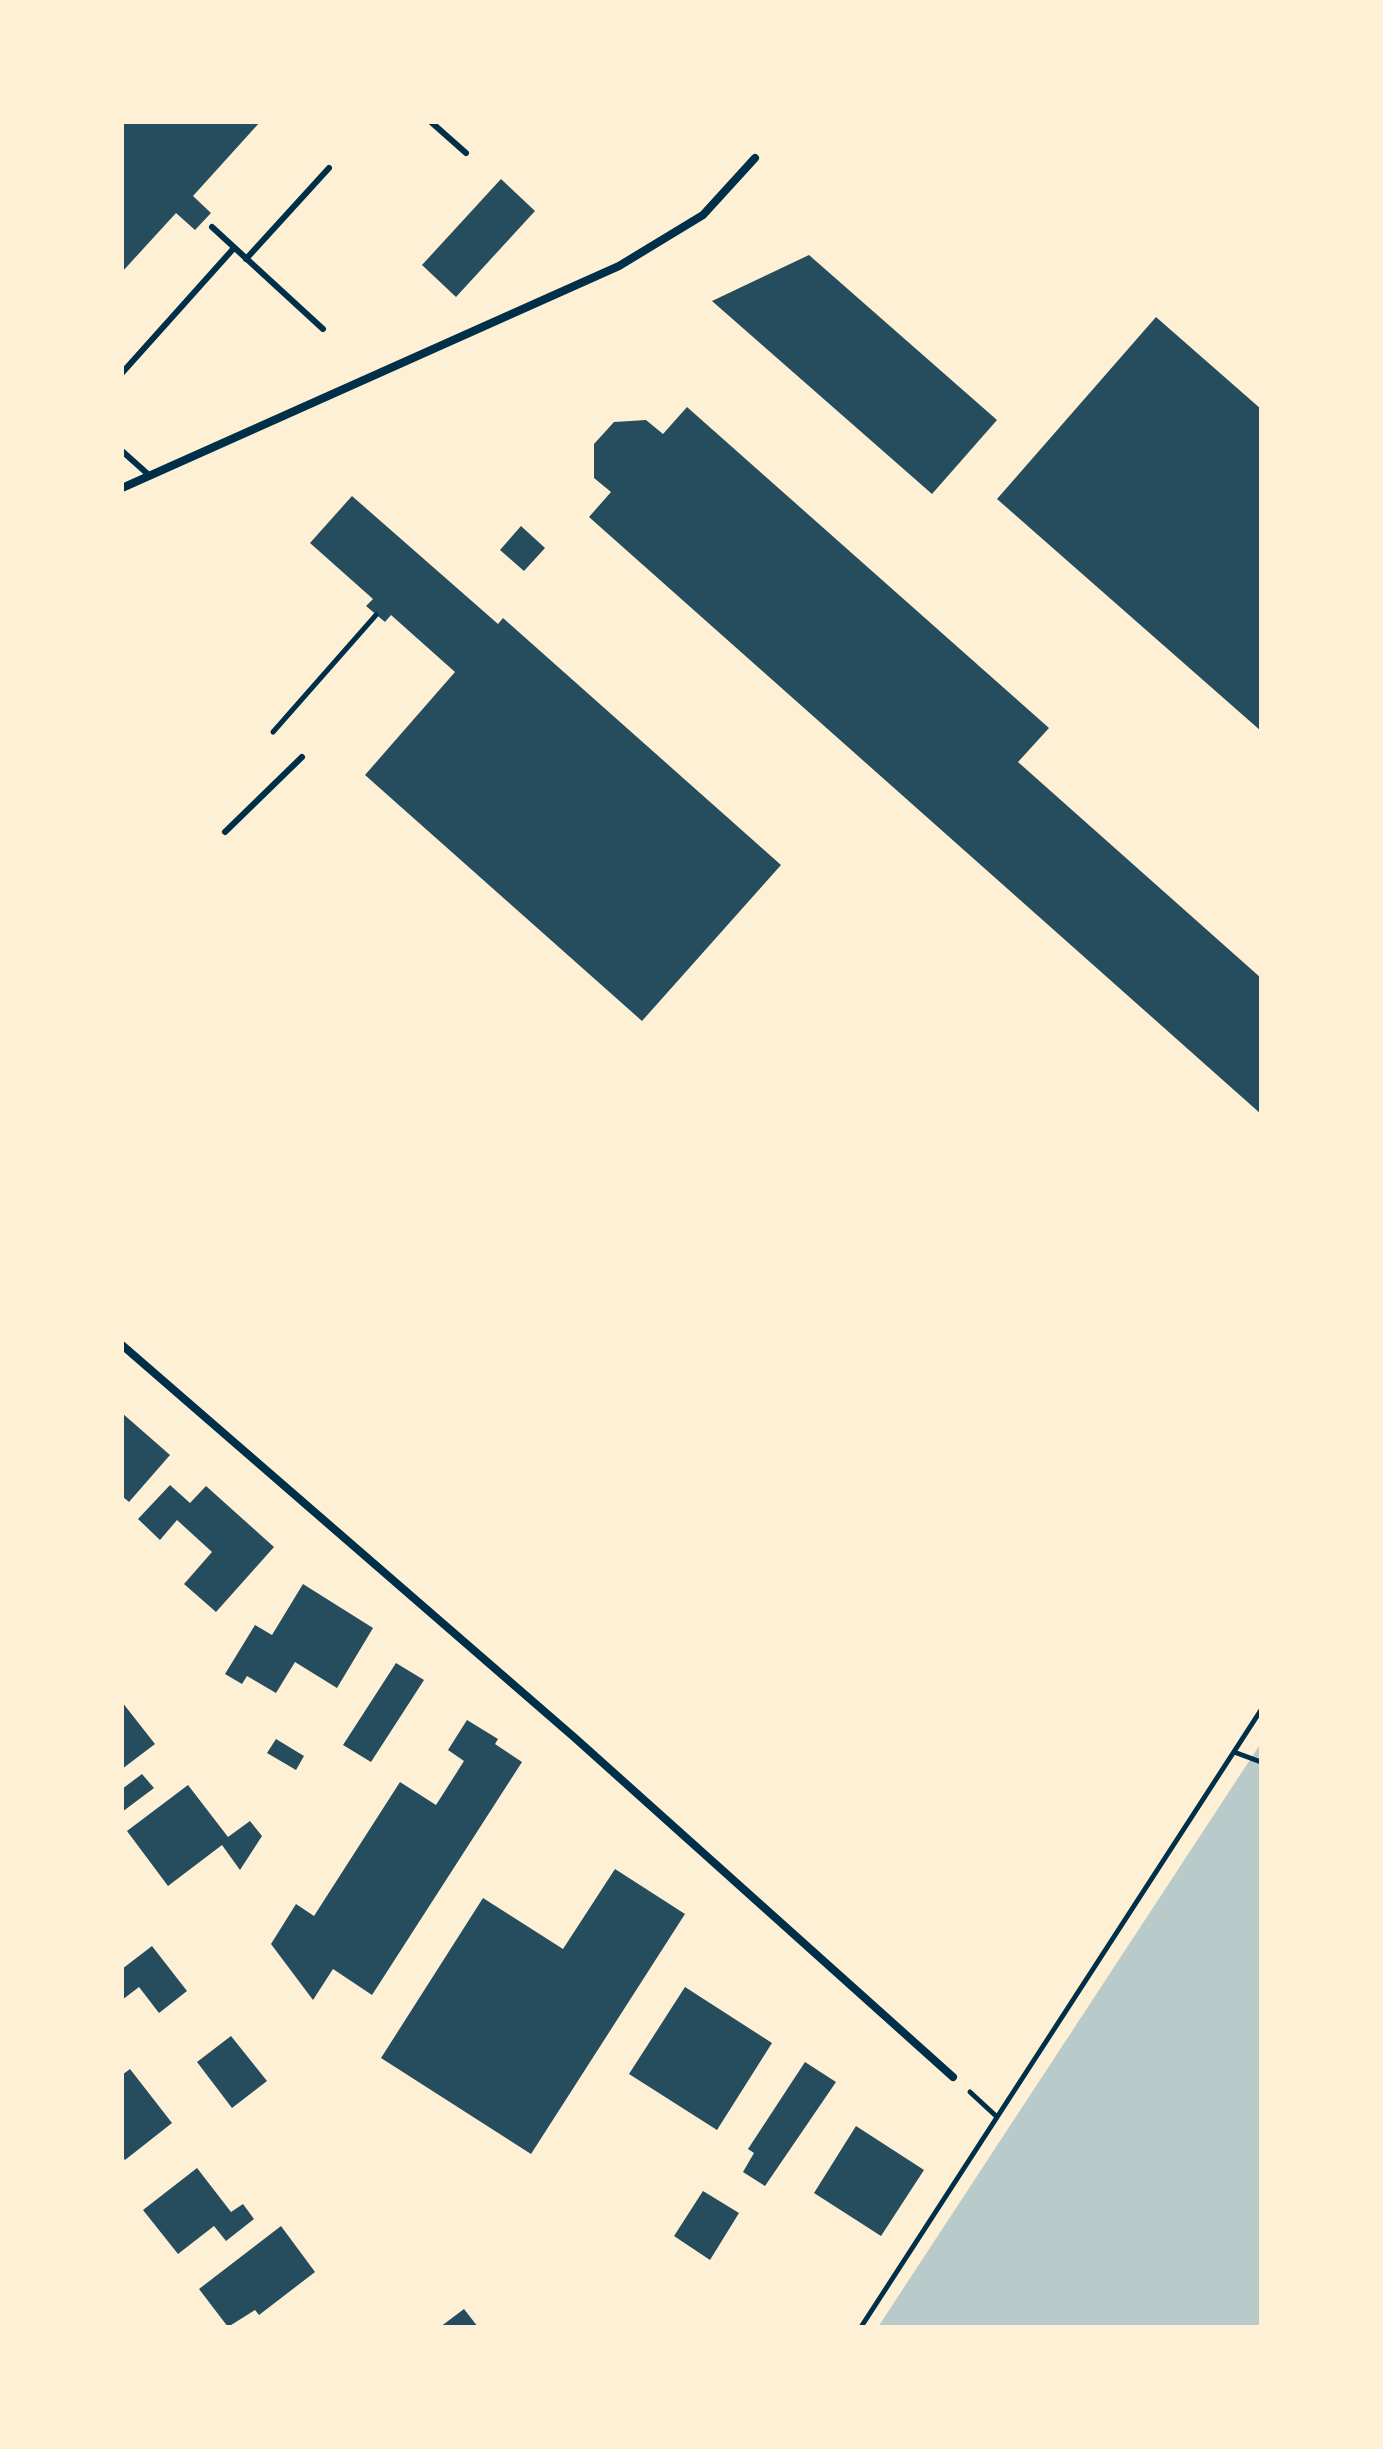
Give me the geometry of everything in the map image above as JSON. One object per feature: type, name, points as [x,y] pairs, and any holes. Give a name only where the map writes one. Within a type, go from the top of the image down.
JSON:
[{"type":"street","points":[[122,488],[619,266],[703,215],[755,158]]},
{"type":"street","points":[[122,1345],[575,1738],[953,2077]]},
{"type":"lane","points":[[431,122],[466,153]]},
{"type":"lane","points":[[246,259],[329,168]]},
{"type":"lane","points":[[212,227],[323,329]]},
{"type":"lane","points":[[122,373],[234,248]]},
{"type":"lane","points":[[122,451],[150,476]]},
{"type":"lane","points":[[225,832],[302,757]]},
{"type":"path","points":[[273,732],[376,615]]},
{"type":"path","points":[[861,2327],[1261,1710]]},
{"type":"path","points":[[1234,1752],[1261,1762]]},
{"type":"path","points":[[953,2077],[996,2116]]},
{"type":"shaded area","points":[[1261,1743],[1261,2327],[878,2327]]},
{"type":"building","points":[[122,122],[260,122],[193,196],[211,213],[195,230],[176,213],[122,272]]},
{"type":"building","points":[[501,179],[535,211],[456,297],[422,265]]},
{"type":"building","points":[[809,255],[997,420],[932,494],[712,301]]},
{"type":"building","points":[[1156,317],[1261,409],[1261,731],[997,499]]},
{"type":"building","points":[[687,407],[1049,728],[1018,762],[1261,978],[1261,1114],[589,517],[611,492],[594,478],[594,444],[614,422],[646,420],[663,434]]},
{"type":"building","points":[[352,496],[498,624],[503,618],[781,865],[642,1021],[365,775],[455,672],[391,615],[385,622],[366,606],[373,599],[310,543]]},
{"type":"building","points":[[521,526],[545,548],[524,571],[500,550]]},
{"type":"building","points":[[122,1413],[170,1455],[129,1502],[122,1496]]},
{"type":"building","points":[[170,1485],[190,1503],[206,1486],[274,1547],[216,1612],[184,1584],[212,1552],[177,1520],[160,1540],[138,1519]]},
{"type":"building","points":[[303,1584],[373,1628],[337,1688],[295,1662],[276,1693],[247,1676],[242,1684],[225,1674],[255,1625],[272,1635]]},
{"type":"building","points":[[396,1663],[424,1680],[371,1762],[343,1745]]},
{"type":"building","points":[[122,1702],[155,1744],[122,1769]]},
{"type":"building","points":[[467,1720],[498,1739],[495,1744],[522,1762],[372,1995],[333,1969],[313,2000],[271,1944],[296,1904],[314,1916],[400,1782],[436,1805],[464,1761],[448,1750]]},
{"type":"building","points":[[276,1739],[304,1756],[296,1770],[267,1753]]},
{"type":"building","points":[[142,1774],[154,1788],[122,1812],[122,1789]]},
{"type":"building","points":[[188,1785],[228,1837],[250,1821],[262,1836],[240,1870],[222,1845],[168,1886],[127,1831]]},
{"type":"building","points":[[615,1869],[685,1914],[531,2154],[381,2058],[483,1898],[563,1949]]},
{"type":"building","points":[[152,1946],[187,1991],[159,2013],[139,1987],[122,2000],[122,1969]]},
{"type":"building","points":[[685,1987],[772,2043],[717,2130],[629,2074]]},
{"type":"building","points":[[231,2036],[267,2081],[232,2108],[197,2062]]},
{"type":"building","points":[[805,2062],[836,2082],[765,2186],[743,2172],[754,2153],[748,2149]]},
{"type":"building","points":[[130,2069],[172,2123],[125,2160],[122,2156],[122,2075]]},
{"type":"building","points":[[856,2126],[924,2170],[881,2236],[814,2193]]},
{"type":"building","points":[[197,2168],[231,2212],[243,2204],[254,2219],[226,2241],[214,2226],[178,2254],[143,2210]]},
{"type":"building","points":[[703,2191],[739,2213],[710,2260],[674,2236]]},
{"type":"building","points":[[281,2226],[315,2272],[259,2315],[255,2310],[228,2327],[199,2289]]},
{"type":"building","points":[[464,2309],[478,2327],[440,2327]]}]
